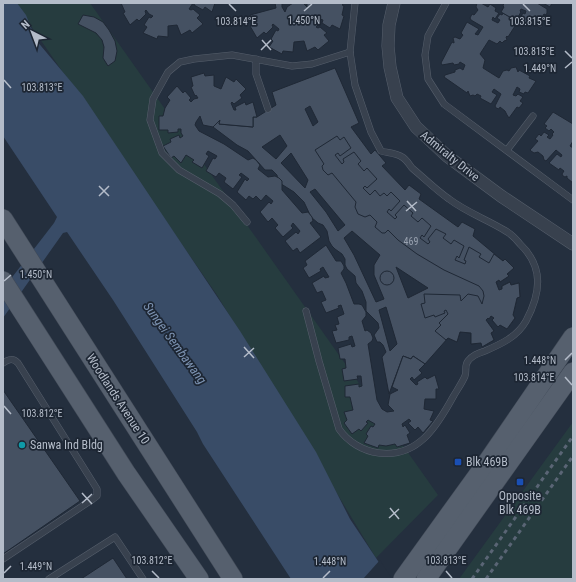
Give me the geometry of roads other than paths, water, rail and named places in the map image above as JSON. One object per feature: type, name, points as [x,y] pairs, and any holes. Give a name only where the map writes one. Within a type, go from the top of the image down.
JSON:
[{"type":"main road","name":"Woodlands Avenue 10","points":[[3,219],[233,579]]},
{"type":"main road","points":[[3,281],[126,473],[199,579]]},
{"type":"main road","points":[[402,579],[486,464],[573,337]]},
{"type":"main road","points":[[429,575],[573,372]]},
{"type":"street","name":"Admiralty Drive","points":[[394,3],[389,25],[388,46],[390,67],[397,98],[416,127],[447,156],[501,196],[573,244]]},
{"type":"lane","points":[[306,311],[339,428],[345,436],[361,448],[385,454],[400,452],[421,442],[428,435],[443,415],[466,375],[466,363],[471,356],[499,345],[512,337],[525,322],[534,303],[538,288],[537,270],[532,257],[514,237],[504,230],[461,208],[426,180],[402,157],[382,151],[371,132],[355,85],[350,52],[355,3]]},
{"type":"lane","points":[[446,3],[428,36],[425,55],[428,79],[444,104],[573,200]]},
{"type":"lane","points":[[247,222],[233,205],[220,194],[179,170],[162,153],[150,120],[153,99],[168,72],[180,62],[194,59],[232,55],[292,66],[312,64],[350,52]]},
{"type":"lane","points":[[256,59],[256,74],[268,109]]},
{"type":"lane","points":[[507,150],[533,116]]},
{"type":"lane","points":[[3,363],[10,359],[18,363],[97,490],[97,496],[94,500],[3,559]]},
{"type":"lane","points":[[49,579],[115,537],[143,579]]},
{"type":"water","name":"Sungei Sembawang","points":[[3,3],[17,3],[26,15],[36,40],[83,96],[240,331],[316,452],[350,519],[390,579],[291,579],[203,444],[197,432],[113,300],[67,232],[63,233],[3,318],[3,289],[54,223],[57,217],[3,136]]},
{"type":"railway","points":[[472,579],[573,436]]},
{"type":"railway","points":[[486,579],[573,456]]},
{"type":"place","name":"Sanwa Ind Bldg","points":[[22,445]]},
{"type":"place","name":"Blk 469B","points":[[458,462]]},
{"type":"place","name":"Opposite Blk 469B","points":[[520,482]]}]
